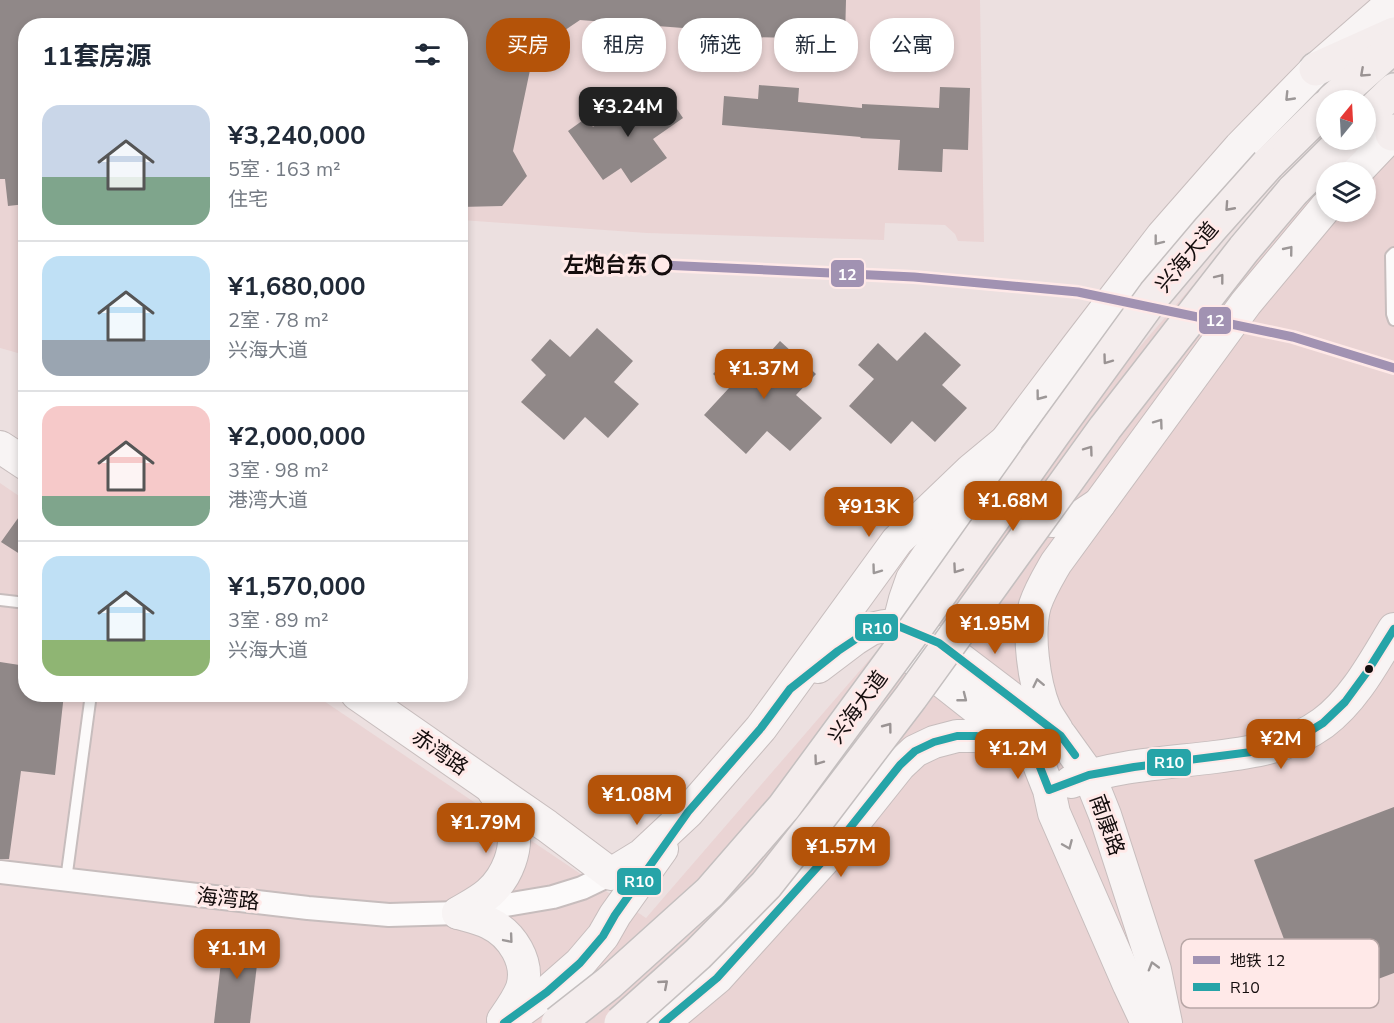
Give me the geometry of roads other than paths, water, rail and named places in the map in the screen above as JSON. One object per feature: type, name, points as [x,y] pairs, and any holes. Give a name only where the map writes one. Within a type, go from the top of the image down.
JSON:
[{"type":"main road","points":[[1316,69],[1394,34]]},
{"type":"main road","points":[[1344,90],[1394,46]]},
{"type":"main road","points":[[1386,129],[1394,90]]},
{"type":"main road","name":"兴海大道","points":[[558,1023],[609,983],[710,892],[784,807],[1155,294],[1268,164],[1316,117]]},
{"type":"main road","name":"兴海大道","points":[[621,1023],[698,954],[766,885],[911,697],[1105,428],[1244,249],[1293,191],[1334,150]]},
{"type":"street","name":"兴海大道","points":[[502,1023],[547,992],[580,963],[603,936],[615,915],[688,812],[761,728],[897,541],[971,470],[1006,441],[1162,236],[1240,147],[1316,69],[1394,1]]},
{"type":"street","points":[[1363,162],[1386,129]]},
{"type":"street","points":[[1061,736],[1046,710],[1038,685],[1031,632],[1035,606],[1044,583],[1056,563],[1246,303],[1316,219]]},
{"type":"street","points":[[1006,441],[1002,467],[1006,484],[1009,492],[1027,512],[1052,521],[1078,518],[1100,504]]},
{"type":"street","points":[[790,689],[838,651],[871,629],[898,626],[912,579],[1006,441]]},
{"type":"street","points":[[0,447],[18,459]]},
{"type":"street","name":"南康路","points":[[898,626],[939,643],[1061,736],[1089,775],[1105,815],[1155,970],[1166,1023]]},
{"type":"street","name":"南康路","points":[[898,626],[905,649],[915,660],[1036,758],[1049,790],[1054,813],[1129,985],[1148,1023]]},
{"type":"street","points":[[1049,790],[1089,775],[1259,751],[1294,741],[1323,723],[1346,702],[1394,629]]},
{"type":"street","name":"兴海大道","points":[[566,841],[598,851],[623,848],[639,842],[661,824],[745,728],[790,689]]},
{"type":"street","name":"赤湾路","points":[[368,702],[611,874]]},
{"type":"street","points":[[663,1023],[717,978],[829,854],[900,765],[915,751],[934,742],[957,736],[976,736],[1024,746]]},
{"type":"street","points":[[458,913],[491,891],[509,866],[513,828],[509,815],[490,787]]},
{"type":"street","name":"兴海大道","points":[[611,874],[642,855],[688,812]]},
{"type":"street","name":"海湾路","points":[[0,872],[286,906],[389,915],[458,913],[553,897],[582,888],[611,874]]},
{"type":"street","points":[[458,913],[488,922],[502,931],[519,954],[524,970],[522,986],[502,1023]]},
{"type":"lane","points":[[1394,253],[1391,256],[1391,268],[1394,320]]},
{"type":"lane","points":[[0,600],[18,602]]},
{"type":"lane","points":[[66,880],[90,702]]},
{"type":"metro line","name":"12","points":[[662,265],[914,277],[1078,292],[1293,337],[1394,368]]},
{"type":"place","name":"左炮台东","points":[[662,265]]}]
